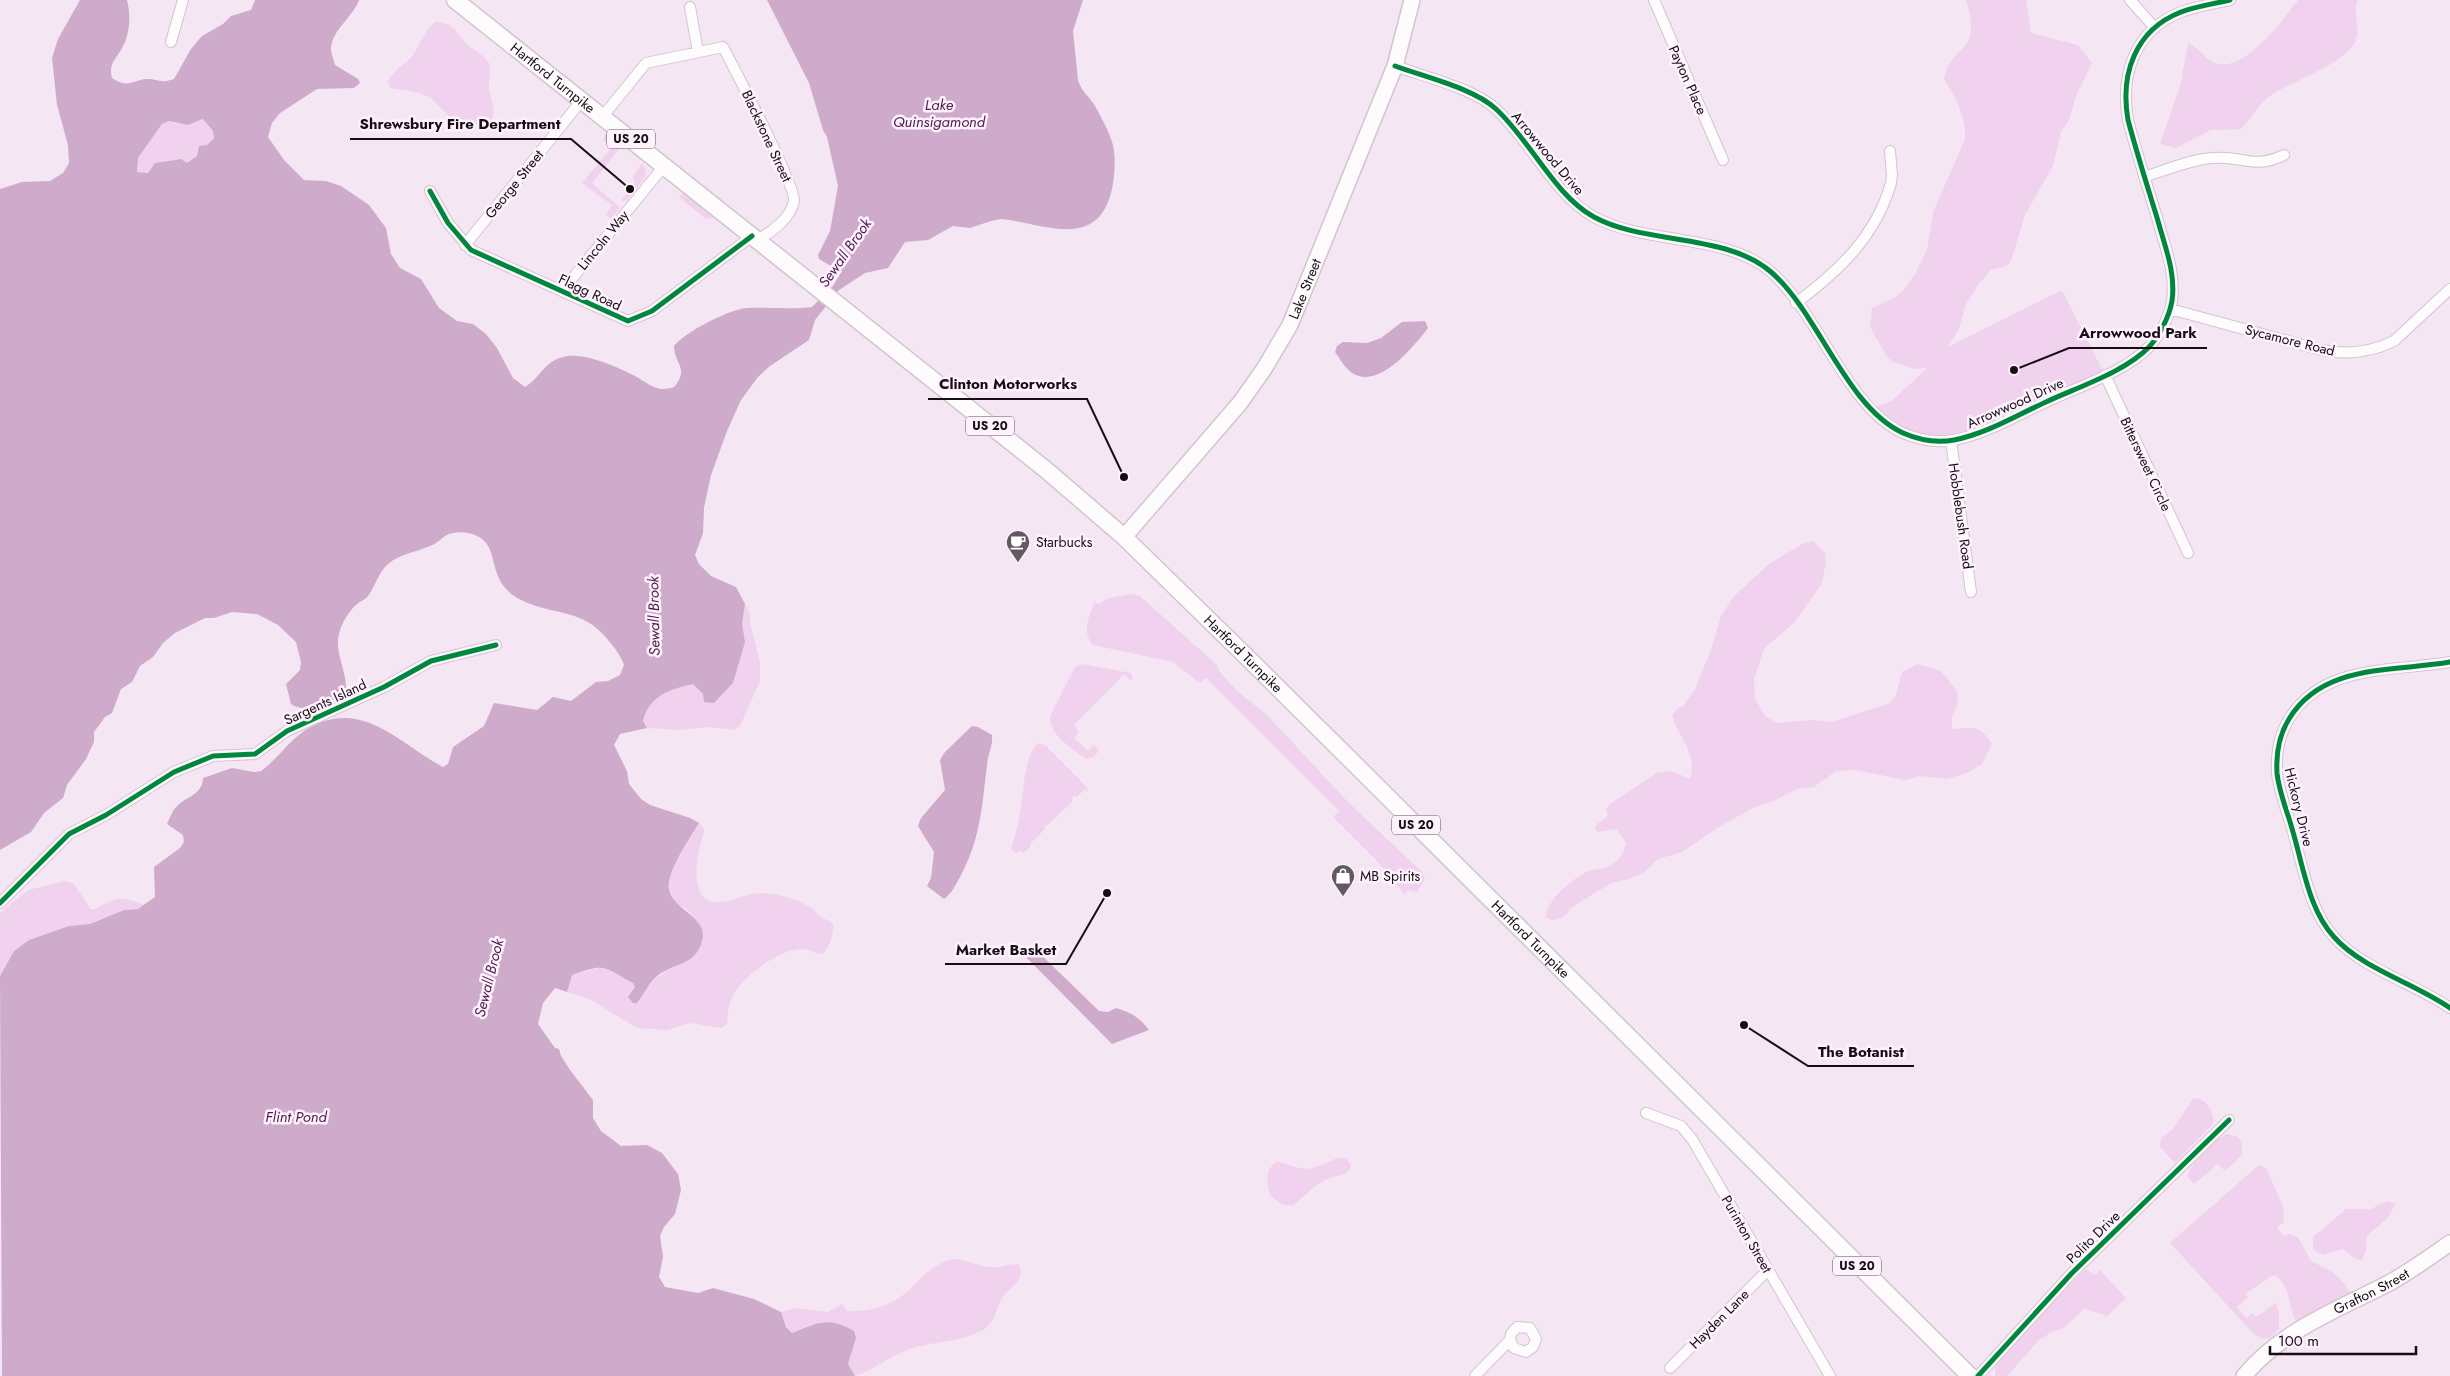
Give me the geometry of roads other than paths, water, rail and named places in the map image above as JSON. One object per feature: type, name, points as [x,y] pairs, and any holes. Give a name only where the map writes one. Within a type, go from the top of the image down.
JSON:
[{"type":"main road","name":"Hartford Turnpike","points":[[456,0],[1039,464],[1124,538],[1497,904],[1829,1239],[1970,1376]]},
{"type":"main road","name":"Lake Street","points":[[1124,538],[1230,417],[1276,351],[1296,312],[1395,66],[1412,0]]},
{"type":"main road","name":"Grafton Street","points":[[2244,1376],[2261,1357],[2286,1336],[2405,1274],[2450,1243]]},
{"type":"street","points":[[171,42],[182,0]]},
{"type":"street","name":"Payton Place","points":[[1654,0],[1724,160]]},
{"type":"street","points":[[2130,0],[2155,28]]},
{"type":"street","name":"Arrowwood Drive","points":[[1395,66],[1469,93],[1493,106],[1570,198],[1590,215],[1613,226],[1744,256],[1773,274],[1796,303],[1863,399],[1880,419],[1916,438],[1951,440],[1980,432],[2128,363],[2149,347],[2161,329],[2170,309],[2172,274],[2128,120],[2125,84],[2136,53],[2155,28],[2180,13],[2230,0]]},
{"type":"street","points":[[603,116],[646,64],[698,52],[690,7]]},
{"type":"street","name":"Blackstone Street","points":[[698,52],[723,47],[792,188],[794,199],[792,208],[775,228],[755,238]]},
{"type":"street","name":"George Street","points":[[466,244],[582,100]]},
{"type":"street","points":[[1796,303],[1838,270],[1866,235],[1891,183],[1890,151]]},
{"type":"street","points":[[2144,177],[2205,159],[2227,158],[2262,163],[2284,155]]},
{"type":"street","name":"Lincoln Way","points":[[562,291],[664,166]]},
{"type":"street","name":"Flagg Road","points":[[430,191],[448,223],[471,250],[624,320],[632,321],[652,311],[755,238]]},
{"type":"street","name":"Sycamore Road","points":[[2170,309],[2321,350],[2358,353],[2394,341],[2450,289]]},
{"type":"street","name":"Bittersweet Circle","points":[[2105,375],[2188,553]]},
{"type":"street","name":"Hobblebush Road","points":[[1951,440],[1972,592]]},
{"type":"street","name":"Sargents Island","points":[[0,903],[69,834],[106,815],[174,772],[212,756],[255,754],[287,731],[384,687],[432,661],[496,645]]},
{"type":"street","name":"Hickory Drive","points":[[2450,662],[2355,674],[2324,684],[2306,696],[2287,722],[2279,742],[2277,764],[2280,787],[2312,896],[2327,928],[2342,945],[2362,959],[2450,1008]]},
{"type":"street","name":"Purinton Street","points":[[1646,1113],[1681,1126],[1690,1137],[1830,1376]]},
{"type":"street","name":"Polito Drive","points":[[1978,1376],[2072,1273],[2229,1120]]},
{"type":"street","name":"Hayden Lane","points":[[1670,1368],[1768,1270]]},
{"type":"street","points":[[1475,1376],[1510,1340]]},
{"type":"water","name":"Flint Pond","points":[[80,0],[127,0],[128,30],[123,46],[112,64],[112,78],[123,83],[147,79],[165,81],[174,79],[191,49],[202,36],[223,24],[231,16],[251,10],[255,0],[359,0],[338,30],[332,42],[331,53],[335,65],[358,79],[360,83],[354,88],[317,89],[280,113],[272,123],[268,137],[284,160],[304,180],[326,181],[341,186],[369,205],[386,228],[391,254],[400,268],[421,279],[439,308],[457,321],[473,324],[486,334],[497,348],[513,378],[525,387],[557,359],[580,356],[610,364],[653,387],[668,389],[674,387],[681,375],[674,346],[687,334],[718,317],[746,308],[812,307],[833,286],[841,272],[819,259],[818,255],[830,231],[838,186],[827,137],[823,130],[809,83],[767,0],[1083,0],[1073,31],[1078,80],[1105,124],[1112,142],[1114,156],[1115,169],[1112,189],[1105,209],[1095,221],[1082,227],[1067,229],[1051,228],[1001,219],[970,228],[953,226],[928,240],[905,242],[888,268],[865,273],[839,290],[815,320],[809,340],[770,366],[758,377],[741,400],[711,475],[704,508],[703,533],[695,555],[699,564],[711,576],[736,587],[745,604],[742,624],[745,642],[733,683],[714,703],[704,702],[703,694],[693,684],[669,691],[650,705],[643,721],[647,728],[620,734],[614,745],[627,771],[629,784],[641,799],[650,805],[690,818],[699,823],[675,865],[669,882],[669,889],[672,897],[678,904],[698,922],[703,938],[695,955],[655,978],[637,1003],[633,1003],[628,997],[635,987],[633,983],[609,970],[598,968],[572,975],[567,992],[555,988],[543,1003],[538,1024],[555,1048],[559,1049],[570,1070],[593,1100],[593,1118],[601,1131],[621,1146],[647,1145],[662,1153],[678,1174],[681,1190],[675,1214],[664,1227],[660,1236],[663,1257],[659,1277],[665,1287],[698,1293],[713,1288],[754,1299],[781,1312],[786,1327],[792,1333],[809,1326],[830,1322],[845,1326],[854,1331],[856,1338],[848,1364],[855,1376],[2,1376],[0,976],[14,951],[29,940],[69,926],[90,924],[124,910],[138,909],[155,897],[154,867],[180,848],[184,842],[183,835],[167,824],[177,806],[197,792],[203,778],[232,768],[254,772],[261,771],[307,729],[327,720],[345,718],[362,721],[379,727],[395,736],[443,767],[448,764],[453,747],[484,726],[494,703],[537,710],[553,697],[571,701],[596,682],[608,681],[620,675],[624,665],[611,643],[588,622],[568,614],[533,605],[510,593],[502,584],[486,542],[479,537],[464,532],[449,534],[433,545],[403,555],[388,564],[368,596],[351,611],[342,626],[338,641],[346,690],[336,699],[320,706],[304,708],[291,704],[286,684],[300,670],[301,662],[296,642],[278,625],[257,614],[232,612],[214,618],[205,618],[175,633],[163,643],[153,657],[140,666],[132,682],[121,689],[112,713],[105,717],[94,732],[94,742],[86,759],[67,785],[63,798],[44,813],[31,832],[0,850],[0,189],[22,182],[50,181],[63,173],[69,163],[68,145],[57,105],[52,58],[58,39]],"holes":[[[203,119],[213,131],[214,138],[207,145],[199,146],[197,156],[187,163],[181,159],[155,163],[148,173],[137,172],[138,158],[162,124],[169,121],[188,125]]]},
{"type":"water","points":[[1425,321],[1428,328],[1406,354],[1387,370],[1376,375],[1366,377],[1352,373],[1335,352],[1337,346],[1343,342],[1367,343],[1381,338],[1402,322]]},
{"type":"water","points":[[972,726],[978,727],[992,735],[980,819],[973,848],[967,862],[953,889],[944,899],[927,886],[931,878],[934,852],[918,826],[921,818],[945,790],[940,760],[945,752]]},
{"type":"water","points":[[1033,947],[1099,1011],[1108,1012],[1116,1008],[1126,1011],[1139,1019],[1149,1030],[1112,1044],[1026,957],[1027,952]]},
{"type":"place","name":"Shrewsbury Fire Department","points":[[630,189]]},
{"type":"place","name":"Arrowwood Park","points":[[2014,370]]},
{"type":"place","name":"Clinton Motorworks","points":[[1124,477]]},
{"type":"place","name":"Starbucks","points":[[1018,563]]},
{"type":"place","name":"Market Basket","points":[[1107,893]]},
{"type":"place","name":"MB Spirits","points":[[1343,897]]},
{"type":"place","name":"The Botanist","points":[[1744,1025]]},
{"type":"water label","name":"Lake Quinsigamond","points":[[939,114]]},
{"type":"water label","name":"Sewall Brook","points":[[845,253]]},
{"type":"water label","name":"Sewall Brook","points":[[654,616]]},
{"type":"water label","name":"Sewall Brook","points":[[489,978]]}]
